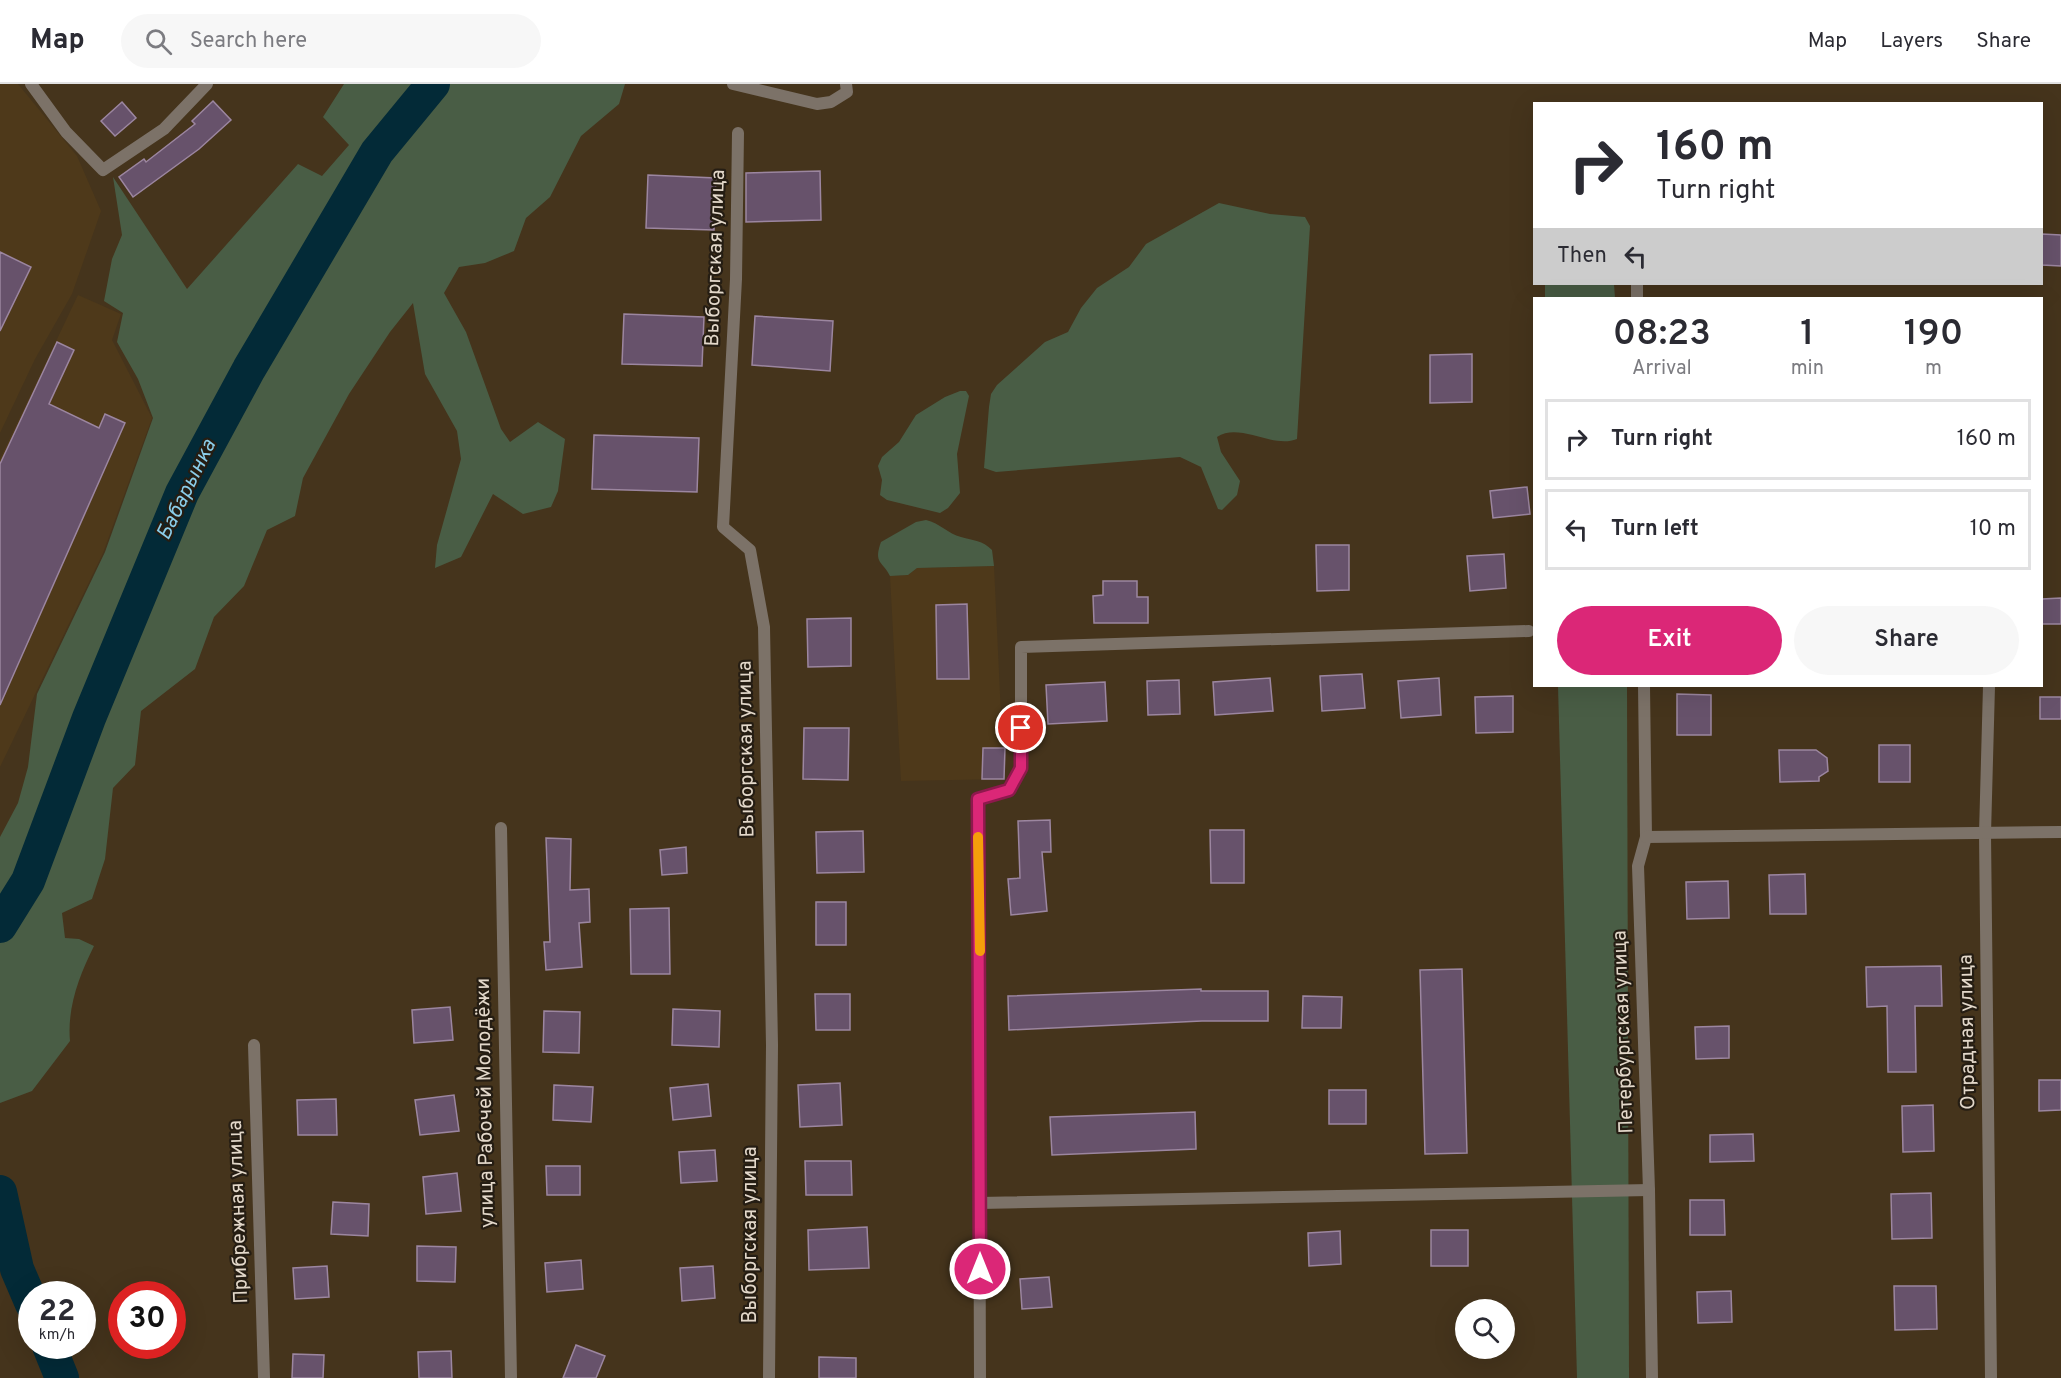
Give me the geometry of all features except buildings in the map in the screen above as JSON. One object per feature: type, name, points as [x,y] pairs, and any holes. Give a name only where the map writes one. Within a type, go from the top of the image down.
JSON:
[{"type":"street","points":[[31,84],[66,132],[103,170],[164,129],[207,84]]},
{"type":"street","points":[[733,84],[817,104],[831,102],[847,92],[846,84]]},
{"type":"street","name":"Выборгская улица","points":[[738,133],[736,279],[723,527],[750,550],[764,627],[772,1045],[769,1378]]},
{"type":"street","points":[[980,1378],[978,799],[1009,790],[1021,768],[1021,647],[1529,631]]},
{"type":"street","name":"Петербургская улица","points":[[1644,687],[1646,837],[1638,866],[1649,1190],[1652,1378]]},
{"type":"street","name":"Отрадная улица","points":[[1989,687],[1985,834],[1991,1378]]},
{"type":"street","name":"улица Рабочей Молодёжи","points":[[501,828],[511,1378]]},
{"type":"street","points":[[1646,837],[2061,832]]},
{"type":"street","name":"Прибрежная улица","points":[[254,1045],[264,1378]]},
{"type":"street","points":[[980,1203],[1649,1190]]},
{"type":"shaded area","points":[[0,84],[18,84],[77,156],[101,211],[72,294],[35,359],[0,433]]},
{"type":"shaded area","points":[[78,295],[121,314],[112,340],[152,418],[103,553],[0,767],[0,459]]},
{"type":"shaded area","points":[[994,566],[1004,779],[901,781],[890,576],[908,575],[917,568]]},
{"type":"green space","points":[[344,84],[625,84],[619,104],[581,136],[550,197],[526,218],[514,251],[485,263],[459,267],[444,293],[466,332],[501,429],[510,442],[538,422],[565,439],[558,491],[551,507],[523,514],[493,494],[461,557],[435,568],[437,545],[461,459],[457,431],[425,374],[413,303],[390,332],[349,394],[303,478],[295,516],[267,530],[244,586],[214,617],[195,669],[141,711],[135,765],[113,788],[105,859],[92,899],[62,913],[65,938],[79,939],[94,946],[75,992],[70,1016],[70,1041],[32,1091],[0,1103],[0,837],[18,803],[28,767],[37,694],[105,552],[153,418],[138,379],[117,342],[123,313],[104,301],[112,259],[122,235],[113,177],[187,289],[298,164],[322,176],[349,145],[323,117]]},
{"type":"green space","points":[[1219,203],[1270,214],[1305,217],[1310,226],[1297,439],[1277,441],[1236,432],[1217,437],[1221,452],[1240,481],[1237,495],[1222,510],[1218,509],[1201,467],[1180,457],[996,472],[984,468],[991,394],[997,385],[1045,342],[1068,332],[1081,308],[1097,288],[1129,267],[1146,244]]},
{"type":"green space","points":[[1545,285],[1614,285],[1615,297],[1545,297]]},
{"type":"green space","points":[[966,391],[969,396],[957,454],[960,493],[948,508],[940,513],[887,500],[880,495],[882,480],[878,466],[882,457],[899,442],[916,415],[945,397]]},
{"type":"green space","points":[[926,520],[956,536],[985,544],[992,550],[994,566],[917,568],[908,575],[890,576],[878,558],[881,542],[916,522]]},
{"type":"green space","points":[[1558,687],[1627,687],[1629,1378],[1577,1378]]},
{"type":"waterway","name":"Бабарынка","points":[[0,926],[28,881],[89,718],[182,493],[249,369],[377,152],[433,84]]},
{"type":"waterway","name":"Бабарынка","points":[[0,1192],[17,1269],[22,1281]]},
{"type":"waterway","name":"Бабарынка","points":[[54,1359],[62,1378]]},
{"type":"slow traffic","points":[[978,837],[980,951]]},
{"type":"route","points":[[980,1269],[978,799],[1009,790],[1021,768],[1021,728]]}]
